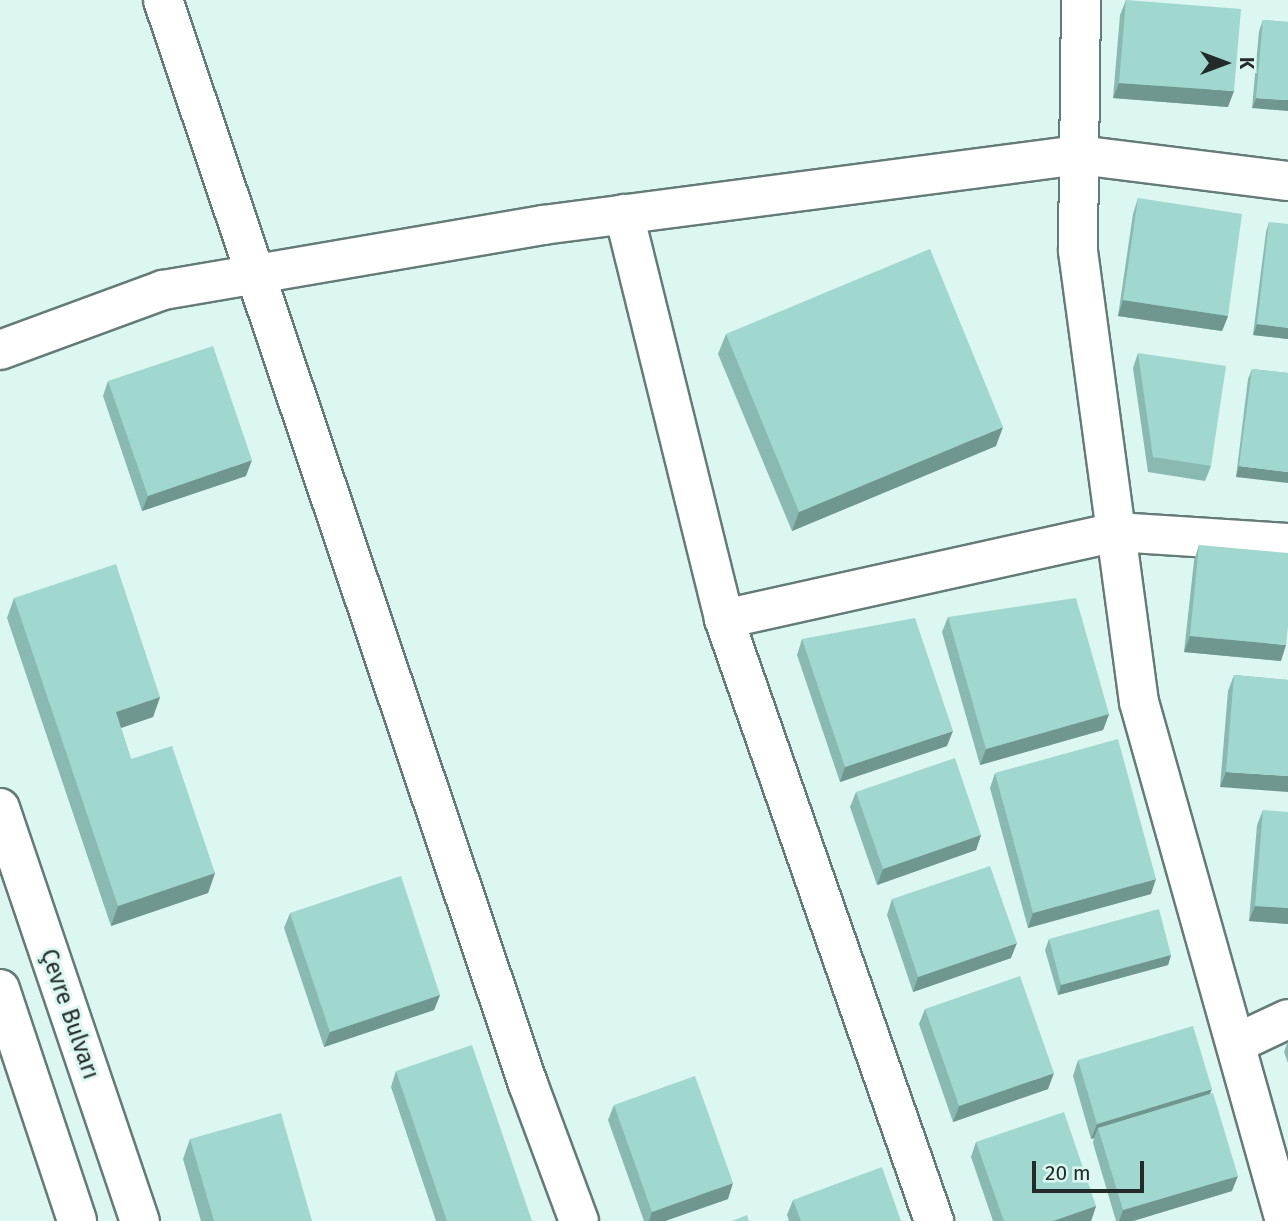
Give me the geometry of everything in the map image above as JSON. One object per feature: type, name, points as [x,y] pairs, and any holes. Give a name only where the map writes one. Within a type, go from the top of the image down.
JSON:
[{"type":"street","points":[[163,0],[253,275],[528,1084],[579,1221]]},
{"type":"street","points":[[1081,0],[1078,251],[1139,702],[1285,1221]]},
{"type":"street","points":[[0,350],[163,290],[624,214],[1079,155],[1288,181]]},
{"type":"street","points":[[624,214],[724,619],[934,1221]]},
{"type":"street","points":[[724,619],[1116,532],[1288,543]]},
{"type":"street","name":"Çevre Bulvarı","points":[[0,808],[140,1221]]},
{"type":"street","points":[[0,989],[77,1221]]},
{"type":"street","points":[[1237,1043],[1288,1019]]},
{"type":"building","points":[[1126,0],[1241,9],[1234,91],[1119,83]]},
{"type":"building","points":[[1263,20],[1288,22],[1288,100],[1256,98]]},
{"type":"building","points":[[1138,198],[1242,214],[1228,316],[1123,300]]},
{"type":"building","points":[[1269,222],[1288,224],[1288,328],[1257,324]]},
{"type":"building","points":[[930,249],[1003,427],[799,512],[726,334]]},
{"type":"building","points":[[213,346],[252,460],[148,496],[108,381]]},
{"type":"building","points":[[1138,353],[1226,366],[1211,466],[1153,457]]},
{"type":"building","points":[[1252,369],[1288,373],[1288,472],[1239,466]]},
{"type":"building","points":[[1199,545],[1288,553],[1286,645],[1190,636]]},
{"type":"building","points":[[116,564],[160,697],[116,712],[131,759],[172,746],[215,873],[118,906],[14,598]]},
{"type":"building","points":[[1076,598],[1109,714],[986,749],[948,617]]},
{"type":"building","points":[[915,618],[953,731],[845,767],[802,639]]},
{"type":"building","points":[[1234,675],[1288,680],[1288,776],[1226,772]]},
{"type":"building","points":[[1118,739],[1156,879],[1033,913],[995,773]]},
{"type":"building","points":[[955,758],[981,835],[883,869],[856,792]]},
{"type":"building","points":[[1263,810],[1288,812],[1288,908],[1255,906]]},
{"type":"building","points":[[990,866],[1017,943],[918,977],[892,899]]},
{"type":"building","points":[[401,876],[440,995],[330,1032],[290,913]]},
{"type":"building","points":[[1159,909],[1171,955],[1061,985],[1049,939]]},
{"type":"building","points":[[1020,976],[1054,1073],[959,1106],[925,1009]]},
{"type":"building","points":[[1193,1026],[1212,1089],[1097,1124],[1078,1060]]},
{"type":"building","points":[[472,1045],[532,1221],[447,1221],[396,1071]]},
{"type":"building","points":[[695,1076],[733,1183],[652,1212],[614,1105]]},
{"type":"building","points":[[1213,1093],[1238,1176],[1123,1210],[1098,1128]]},
{"type":"building","points":[[1064,1112],[1096,1206],[1053,1221],[1004,1221],[976,1142]]},
{"type":"building","points":[[281,1113],[312,1221],[214,1221],[190,1139]]},
{"type":"building","points":[[882,1167],[901,1221],[801,1221],[793,1200]]},
{"type":"building","points":[[747,1215],[749,1221],[732,1221]]}]
